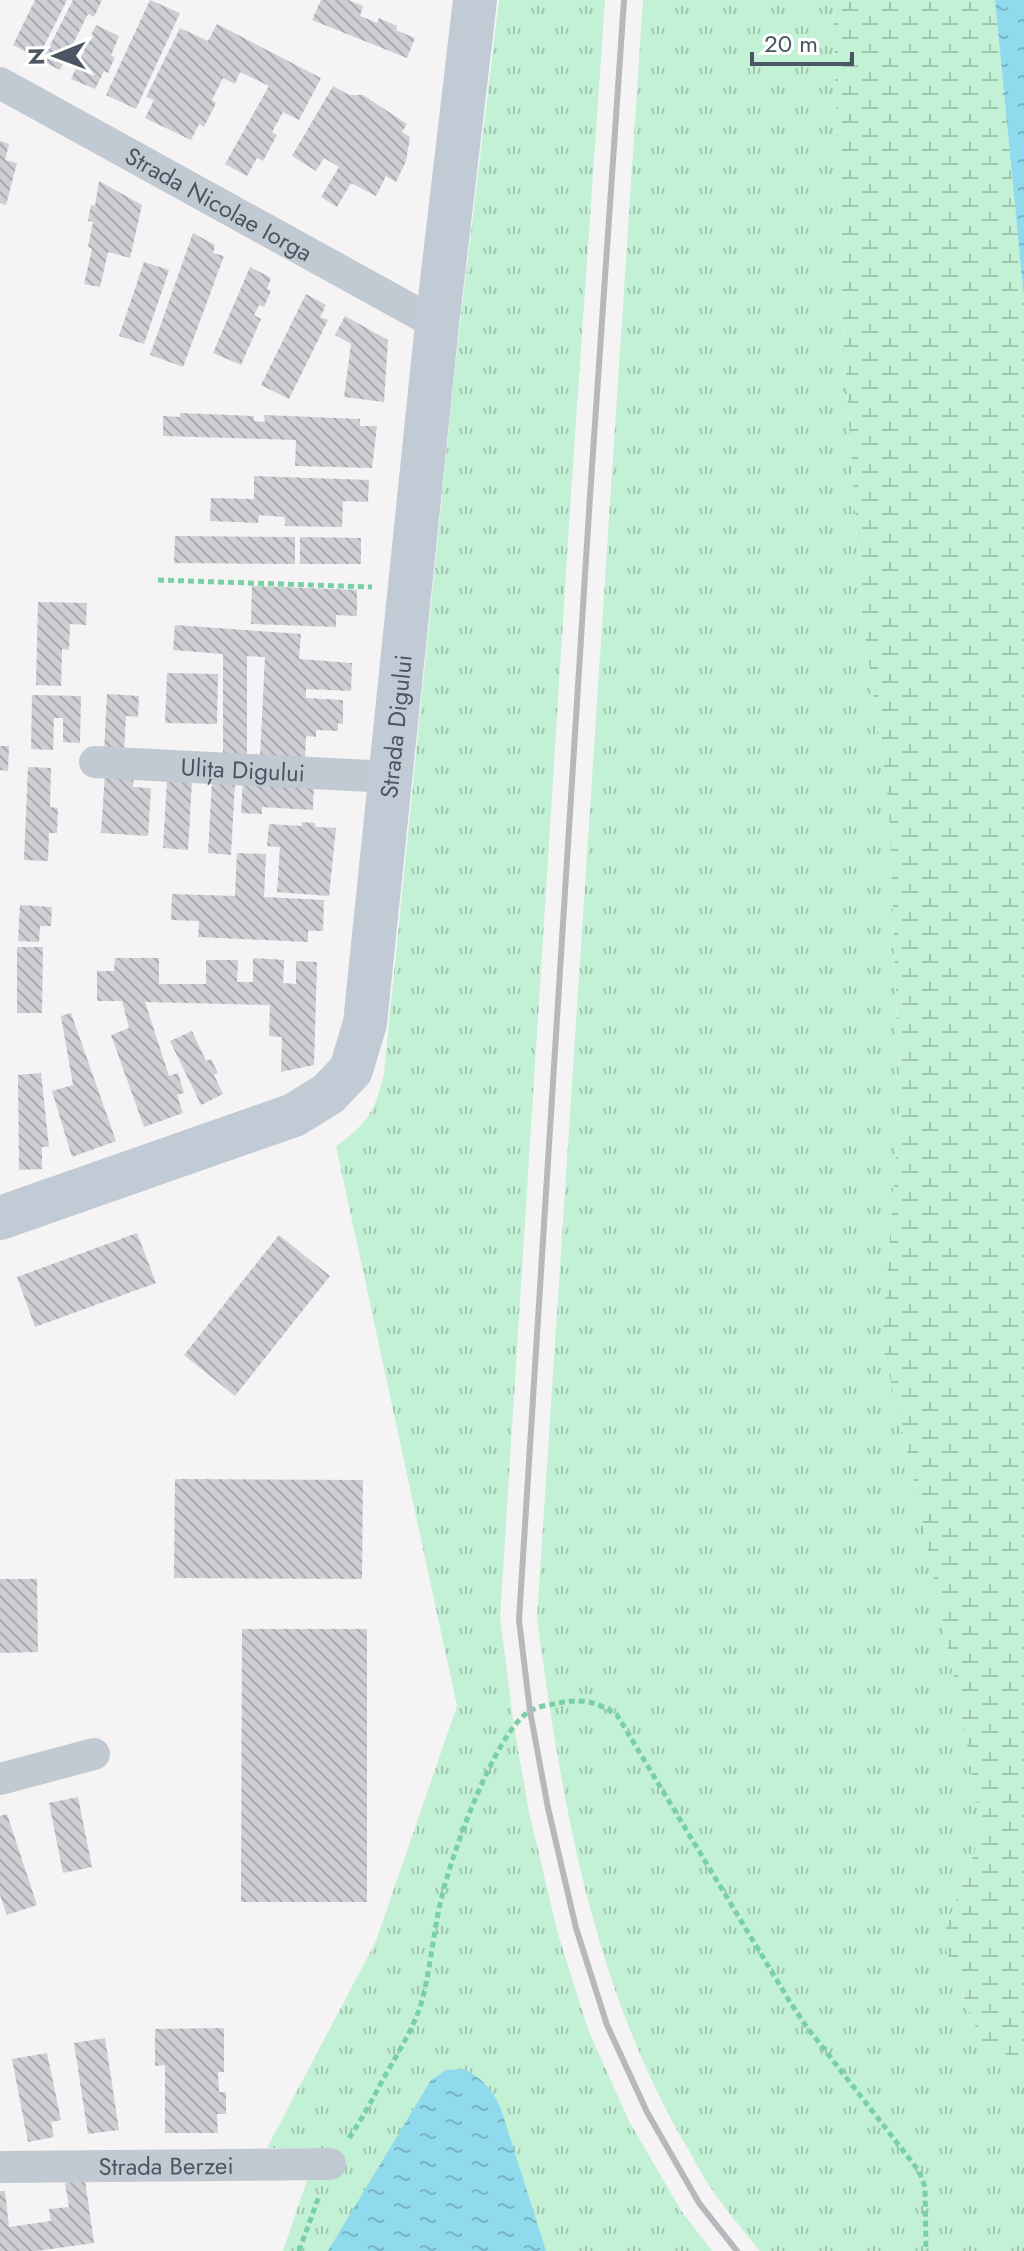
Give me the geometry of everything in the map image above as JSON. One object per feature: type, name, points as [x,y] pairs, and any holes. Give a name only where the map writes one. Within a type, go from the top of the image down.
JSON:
[{"type":"street","name":"Strada Digului","points":[[0,1218],[294,1115],[328,1094],[351,1070],[365,1023],[437,324],[475,0]]},
{"type":"street","name":"Strada Nicolae Iorga","points":[[0,83],[437,324]]},
{"type":"street","name":"Ulița Digului","points":[[95,762],[390,777]]},
{"type":"street","points":[[0,1779],[94,1754]]},
{"type":"street","name":"Strada Berzei","points":[[0,2167],[330,2164]]},
{"type":"path","points":[[158,580],[409,588]]},
{"type":"path","points":[[299,2251],[330,2164],[355,2129],[414,2025],[422,2001],[442,1895],[452,1860],[482,1784],[514,1726],[530,1711],[571,1700],[602,1705],[617,1715],[798,2014],[919,2171],[925,2187],[926,2251]]},
{"type":"green space","points":[[499,0],[605,0],[500,1618],[529,1812],[558,1934],[589,2032],[630,2123],[682,2212],[712,2251],[283,2251],[318,2148],[267,2148],[376,1941],[457,1706],[336,1146],[369,1115],[384,1073],[456,357]]},
{"type":"green space","points":[[643,0],[833,0],[844,347],[862,612],[889,807],[900,1103],[882,1344],[916,1490],[982,1832],[942,1939],[982,2044],[1024,2062],[1024,2251],[760,2251],[720,2201],[684,2142],[652,2081],[626,2018],[603,1954],[585,1888],[557,1753],[537,1618]]},
{"type":"green space","points":[[833,0],[995,0],[1024,299],[1024,2062],[982,2044],[942,1939],[982,1832],[916,1490],[882,1344],[900,1103],[889,807],[862,612],[844,347]]},
{"type":"water","points":[[995,0],[1024,0],[1024,299]]},
{"type":"water","points":[[464,2069],[486,2085],[501,2109],[546,2251],[328,2251],[431,2080],[446,2070]]},
{"type":"building","points":[[35,0],[67,0],[38,58],[13,45]]},
{"type":"building","points":[[73,0],[102,0],[94,17],[88,14],[60,70],[42,61]]},
{"type":"building","points":[[150,0],[180,13],[136,109],[106,95]]},
{"type":"building","points":[[321,0],[348,0],[363,6],[360,16],[377,23],[379,18],[415,38],[407,58],[312,20]]},
{"type":"building","points":[[217,24],[321,78],[299,120],[283,112],[272,132],[277,135],[263,161],[257,158],[247,176],[225,164],[269,86],[240,72],[235,84],[223,78],[212,100],[216,103],[204,127],[199,124],[191,140],[145,118],[154,100],[146,97],[180,28],[208,41]]},
{"type":"building","points":[[96,25],[119,36],[108,73],[104,71],[95,89],[71,79]]},
{"type":"building","points":[[333,86],[349,95],[363,95],[407,124],[402,132],[410,137],[406,161],[396,182],[386,176],[376,196],[351,183],[337,207],[321,197],[339,167],[324,158],[316,171],[292,156]]},
{"type":"building","points":[[0,141],[9,144],[5,160],[17,163],[6,205],[0,203]]},
{"type":"building","points":[[99,181],[142,205],[130,258],[108,252],[100,287],[84,284],[92,249],[88,247],[93,222],[88,221],[91,205],[95,206]]},
{"type":"building","points":[[193,233],[215,245],[213,253],[224,256],[183,367],[150,355]]},
{"type":"building","points":[[144,262],[169,270],[144,344],[119,336]]},
{"type":"building","points":[[250,267],[271,278],[267,289],[271,291],[264,307],[259,305],[254,315],[261,319],[241,365],[213,353]]},
{"type":"building","points":[[306,294],[326,305],[320,317],[328,320],[289,399],[261,385]]},
{"type":"building","points":[[345,316],[388,340],[384,402],[344,397],[351,344],[335,335]]},
{"type":"building","points":[[180,413],[254,416],[254,421],[265,422],[264,415],[360,419],[360,426],[377,426],[372,468],[295,466],[296,440],[163,436],[163,416],[180,417]]},
{"type":"building","points":[[254,476],[369,480],[368,502],[343,501],[342,527],[285,526],[285,517],[259,515],[258,523],[210,521],[211,498],[254,499]]},
{"type":"building","points":[[175,536],[295,537],[295,564],[174,563]]},
{"type":"building","points":[[300,537],[361,538],[361,564],[300,564]]},
{"type":"building","points":[[252,586],[357,590],[357,616],[336,615],[336,627],[251,624]]},
{"type":"building","points":[[38,602],[87,603],[86,625],[70,624],[69,650],[62,649],[61,686],[36,685]]},
{"type":"building","points":[[175,625],[301,634],[299,659],[352,663],[351,691],[306,689],[306,698],[343,700],[343,724],[338,723],[338,731],[316,730],[316,737],[306,736],[305,760],[260,758],[265,657],[247,656],[247,754],[223,755],[223,654],[173,650]]},
{"type":"building","points":[[167,673],[218,674],[217,724],[165,723]]},
{"type":"building","points":[[107,694],[139,696],[138,717],[126,716],[124,753],[104,752]]},
{"type":"building","points":[[32,695],[81,696],[80,743],[63,742],[63,718],[54,718],[53,750],[31,749]]},
{"type":"building","points":[[0,746],[9,746],[8,771],[0,770]]},
{"type":"building","points":[[28,767],[51,768],[50,807],[58,808],[57,833],[49,833],[48,861],[24,860]]},
{"type":"building","points":[[105,773],[134,775],[133,787],[151,788],[148,836],[101,833]]},
{"type":"building","points":[[167,779],[192,780],[188,850],[163,848]]},
{"type":"building","points":[[243,780],[314,783],[313,810],[262,807],[262,814],[241,813]]},
{"type":"building","points":[[212,781],[235,782],[231,855],[208,853]]},
{"type":"building","points":[[302,822],[315,823],[315,827],[336,828],[329,896],[277,892],[280,847],[267,846],[269,824],[302,826]]},
{"type":"building","points":[[237,853],[266,854],[264,897],[324,900],[323,931],[308,931],[308,942],[198,937],[199,921],[171,920],[172,894],[235,896]]},
{"type":"building","points":[[20,905],[52,907],[51,926],[40,926],[39,942],[18,941]]},
{"type":"building","points":[[17,947],[43,947],[42,1013],[17,1013]]},
{"type":"building","points":[[115,958],[159,958],[159,984],[206,984],[206,960],[238,960],[237,982],[253,982],[253,958],[284,960],[283,983],[296,984],[296,961],[317,962],[314,1065],[281,1072],[282,1037],[269,1036],[270,1005],[145,1002],[169,1076],[178,1073],[184,1093],[177,1095],[183,1113],[144,1127],[111,1035],[129,1028],[122,1001],[97,1001],[97,971],[114,971]]},
{"type":"building","points":[[71,1013],[116,1141],[72,1157],[52,1091],[73,1085],[61,1016]]},
{"type":"building","points":[[192,1031],[206,1061],[211,1059],[218,1073],[214,1075],[223,1094],[201,1105],[170,1041]]},
{"type":"building","points":[[41,1073],[49,1147],[42,1147],[42,1169],[19,1170],[18,1075]]},
{"type":"building","points":[[137,1233],[156,1283],[35,1327],[17,1277]]},
{"type":"building","points":[[279,1235],[330,1276],[235,1396],[184,1355]]},
{"type":"building","points":[[175,1479],[363,1480],[362,1579],[174,1578]]},
{"type":"building","points":[[0,1579],[37,1579],[38,1652],[0,1653]]},
{"type":"building","points":[[242,1629],[367,1629],[367,1902],[241,1902]]},
{"type":"building","points":[[78,1797],[92,1867],[63,1873],[49,1803]]},
{"type":"building","points":[[7,1814],[37,1905],[7,1915],[0,1895],[0,1816]]},
{"type":"building","points":[[224,2028],[224,2072],[218,2072],[219,2092],[226,2092],[226,2114],[217,2114],[218,2133],[165,2133],[165,2065],[155,2066],[155,2029]]},
{"type":"building","points":[[105,2038],[119,2130],[88,2134],[74,2043]]},
{"type":"building","points":[[47,2053],[61,2120],[51,2122],[54,2137],[28,2142],[12,2059]]},
{"type":"building","points":[[85,2180],[94,2243],[36,2251],[0,2251],[0,2191],[5,2191],[9,2227],[51,2221],[49,2209],[69,2207],[65,2183]]},
{"type":"railway","points":[[624,0],[519,1620],[530,1711],[548,1808],[576,1928],[607,2025],[647,2112],[699,2203],[737,2251]]}]
